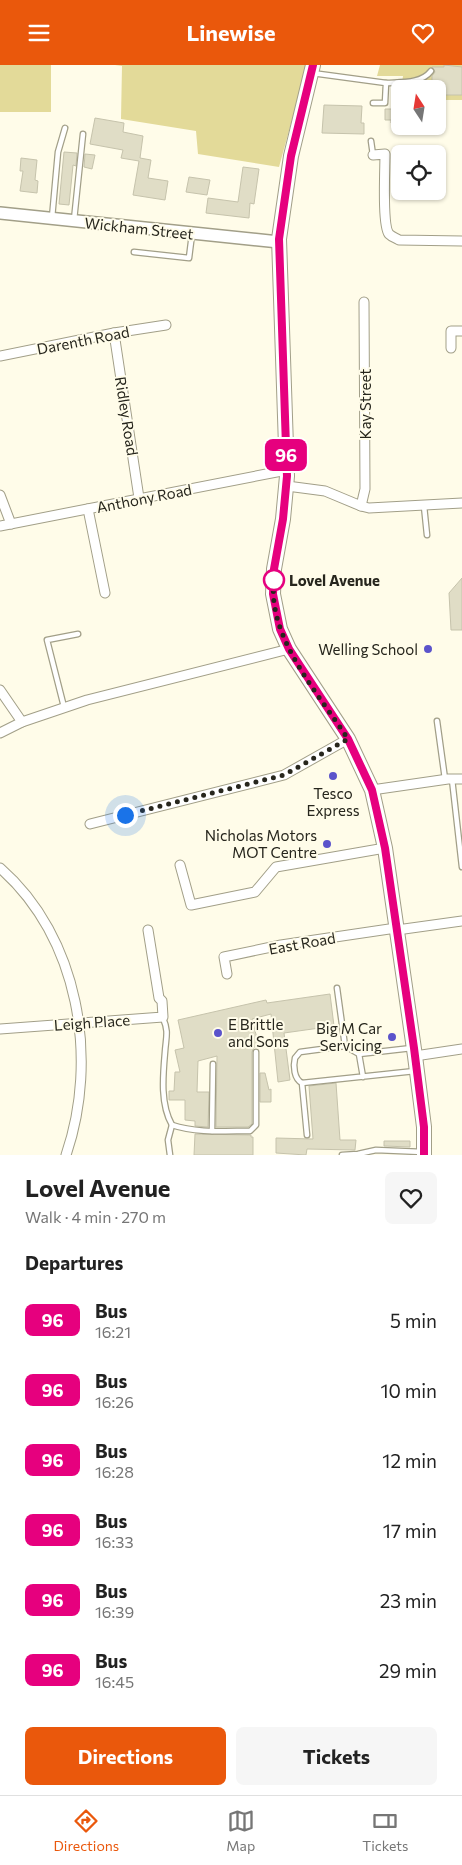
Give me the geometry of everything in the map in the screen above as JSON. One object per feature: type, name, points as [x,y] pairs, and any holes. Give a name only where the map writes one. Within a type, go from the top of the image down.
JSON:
[{"type":"main road","points":[[312,69],[291,156],[279,242],[287,486],[274,569],[273,594],[280,629],[289,649],[348,739],[372,790],[385,848],[424,1127],[424,1153]]},
{"type":"street","points":[[373,155],[385,154],[386,219],[388,233],[393,238],[399,240],[462,241]]},
{"type":"street","name":"Wickham Street","points":[[0,213],[279,242]]},
{"type":"street","name":"Kay Street","points":[[361,506],[365,489],[364,302]]},
{"type":"street","name":"Darenth Road","points":[[0,357],[114,333],[166,325]]},
{"type":"street","points":[[451,348],[451,331],[462,331]]},
{"type":"street","name":"Ridley Road","points":[[114,333],[139,499]]},
{"type":"street","name":"Anthony Road","points":[[0,526],[287,470]]},
{"type":"street","points":[[287,486],[325,491],[361,506],[377,509],[462,503]]},
{"type":"street","points":[[0,495],[11,524]]},
{"type":"street","points":[[88,509],[105,593]]},
{"type":"street","points":[[0,733],[22,722],[64,707],[289,649]]},
{"type":"street","points":[[0,690],[22,722]]},
{"type":"street","points":[[90,824],[284,775],[348,739]]},
{"type":"street","points":[[372,790],[448,779],[462,779]]},
{"type":"street","points":[[180,865],[191,905],[255,892],[276,867],[385,848]]},
{"type":"street","points":[[0,868],[21,890],[44,923],[68,973],[79,1023],[82,1065],[80,1103],[74,1132],[66,1155]]},
{"type":"street","points":[[396,929],[462,921]]},
{"type":"street","name":"East Road","points":[[227,973],[224,957],[281,945],[396,929]]},
{"type":"street","points":[[148,930],[159,998],[162,1001],[163,1017]]},
{"type":"street","name":"Leigh Place","points":[[0,1029],[163,1017]]},
{"type":"street","points":[[414,1052],[462,1049]]},
{"type":"lane","points":[[312,69],[386,83],[420,80],[431,71]]},
{"type":"lane","points":[[372,103],[386,103],[386,83]]},
{"type":"lane","points":[[52,219],[58,152],[66,127]]},
{"type":"lane","points":[[74,222],[83,134]]},
{"type":"lane","points":[[371,141],[373,155]]},
{"type":"lane","points":[[134,252],[189,258],[192,234]]},
{"type":"lane","points":[[424,506],[426,535]]},
{"type":"lane","points":[[64,707],[47,640],[78,634]]},
{"type":"lane","points":[[437,721],[462,867]]},
{"type":"lane","points":[[337,988],[344,1046]]},
{"type":"lane","points":[[163,1017],[168,1028],[165,1052],[164,1103],[167,1116],[172,1125],[183,1129],[250,1131],[256,1125],[256,1052]]},
{"type":"lane","points":[[414,1052],[359,1054],[344,1046],[300,1052],[296,1054],[294,1063],[296,1076],[298,1081],[302,1083],[416,1071]]},
{"type":"lane","points":[[359,1054],[363,1077]]},
{"type":"lane","points":[[212,1131],[213,1064]]},
{"type":"lane","points":[[302,1083],[307,1135]]},
{"type":"lane","points":[[170,1155],[168,1140],[172,1125]]},
{"type":"lane","points":[[342,1155],[376,1150],[424,1153]]},
{"type":"shaded area","points":[[0,65],[51,65],[51,112],[0,112]]},
{"type":"shaded area","points":[[115,65],[307,65],[279,167],[198,154],[196,131],[121,119],[122,66]]},
{"type":"shaded area","points":[[380,65],[462,65],[462,100],[446,100],[446,80],[402,80],[403,76],[377,76]]},
{"type":"building","points":[[444,65],[462,67],[462,95],[446,95],[446,80],[432,80],[435,72],[432,67],[444,67]]},
{"type":"building","points":[[324,105],[362,106],[361,123],[364,123],[364,134],[322,133]]},
{"type":"building","points":[[385,109],[391,109],[391,120],[385,120]]},
{"type":"building","points":[[95,118],[124,123],[123,132],[143,136],[140,158],[151,160],[148,178],[168,181],[165,200],[133,195],[139,161],[121,158],[123,150],[90,144]]},
{"type":"building","points":[[64,152],[77,153],[76,166],[73,165],[69,205],[59,204]]},
{"type":"building","points":[[85,154],[95,155],[92,169],[84,167]]},
{"type":"building","points":[[21,158],[37,160],[35,180],[38,181],[37,193],[20,191],[23,171],[20,171]]},
{"type":"building","points":[[243,167],[259,169],[254,204],[250,203],[249,218],[206,213],[208,198],[238,202]]},
{"type":"building","points":[[189,177],[210,180],[207,195],[186,192]]},
{"type":"building","points":[[462,578],[462,630],[451,630],[449,593]]},
{"type":"building","points":[[330,994],[334,1026],[284,1033],[290,1080],[278,1082],[271,1014],[252,1019],[259,1046],[254,1047],[252,1052],[252,1124],[248,1127],[216,1127],[217,1056],[198,1061],[197,1092],[209,1092],[208,1127],[195,1126],[195,1121],[185,1120],[185,1100],[169,1100],[169,1091],[174,1091],[175,1072],[180,1072],[175,1050],[184,1048],[178,1020],[266,1000],[267,1003]]},
{"type":"building","points":[[260,1073],[265,1073],[269,1090],[271,1089],[271,1102],[260,1102]]},
{"type":"building","points":[[336,1083],[340,1140],[356,1140],[355,1150],[307,1149],[306,1155],[276,1153],[276,1138],[313,1139],[309,1086]]},
{"type":"building","points":[[195,1134],[251,1135],[253,1137],[253,1155],[194,1155]]},
{"type":"building","points":[[384,1141],[410,1141],[410,1147],[384,1146]]},
{"type":"bus line","name":"96","points":[[313,65],[291,156],[279,239],[287,491],[274,569],[273,594],[275,612],[289,649],[348,739],[372,790],[378,811],[414,1048],[424,1127],[424,1155]]},
{"type":"place","name":"Lovel Avenue","points":[[274,580]]},
{"type":"place","name":"Welling School","points":[[428,649]]},
{"type":"place","name":"Tesco Express","points":[[333,776]]},
{"type":"place","name":"Nicholas Motors MOT Centre","points":[[327,844]]},
{"type":"place","name":"E Brittle and Sons","points":[[218,1033]]},
{"type":"place","name":"Big M Car Servicing","points":[[392,1037]]},
{"type":"route","points":[[125,815],[284,775],[348,739],[296,661],[284,639],[275,612],[274,580]]}]
